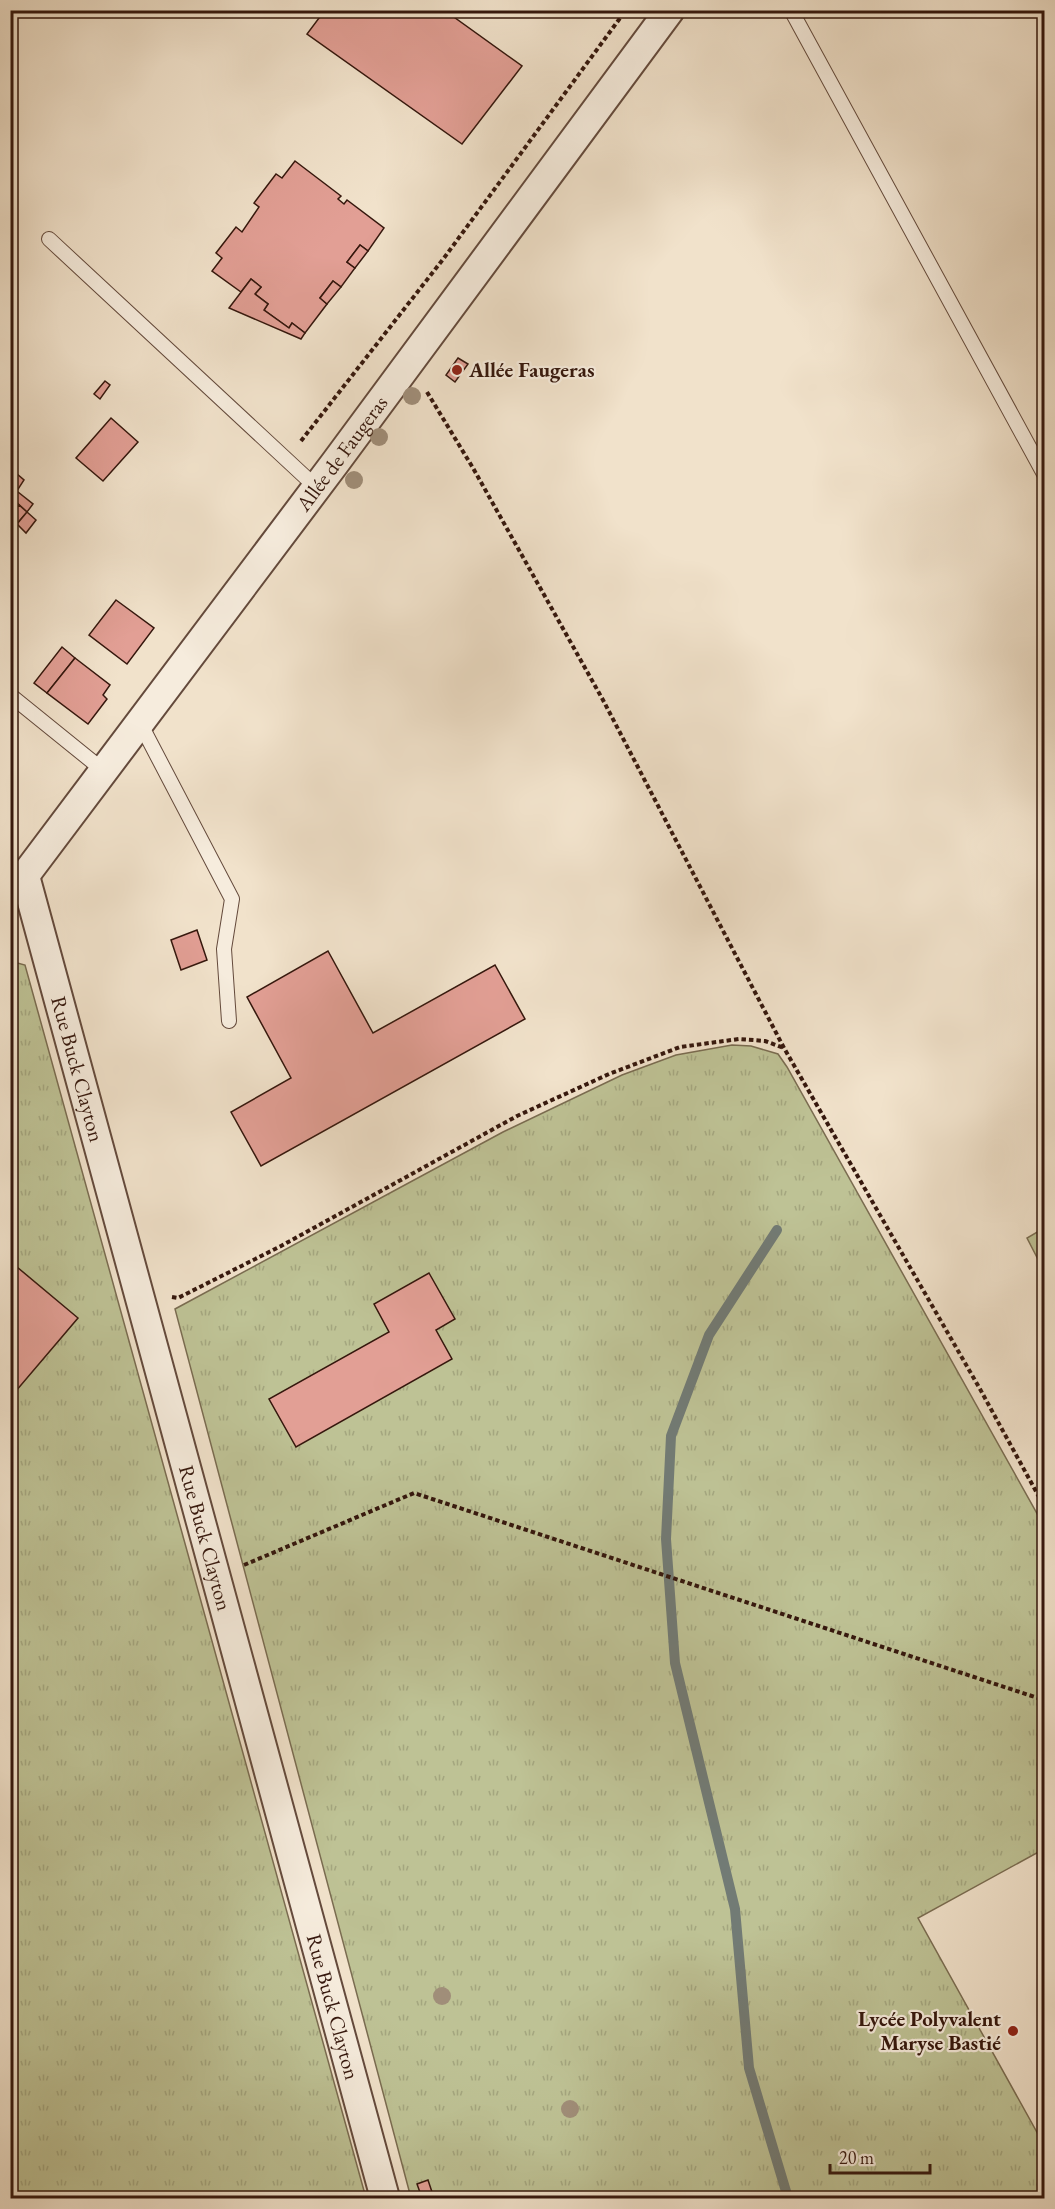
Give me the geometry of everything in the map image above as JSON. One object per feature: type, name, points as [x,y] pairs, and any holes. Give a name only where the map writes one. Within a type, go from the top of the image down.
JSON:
[{"type":"street","name":"Allée de Faugeras","points":[[18,885],[410,362],[659,15]]},
{"type":"street","name":"Rue Buck Clayton","points":[[18,885],[138,1287],[385,2199]]},
{"type":"lane","points":[[791,10],[1044,474]]},
{"type":"lane","points":[[49,239],[316,487]]},
{"type":"lane","points":[[10,695],[104,771]]},
{"type":"lane","points":[[140,723],[232,899],[224,949],[229,1021]]},
{"type":"path","points":[[286,460],[444,258],[626,10]]},
{"type":"path","points":[[410,362],[473,468],[598,690],[784,1048],[974,1379],[1044,1506]]},
{"type":"path","points":[[138,1287],[178,1298],[281,1246],[518,1116],[609,1074],[680,1047],[739,1039],[765,1041],[784,1048]]},
{"type":"path","points":[[215,1577],[414,1493],[1044,1700]]},
{"type":"green space","points":[[10,961],[25,965],[366,2198],[11,2198]]},
{"type":"green space","points":[[732,1045],[751,1046],[778,1054],[787,1067],[1044,1526],[1044,1849],[918,1918],[1044,2145],[1044,2198],[411,2198],[175,1309],[503,1132],[622,1075],[676,1055]]},
{"type":"green space","points":[[1044,1228],[1044,1271],[1027,1238]]},
{"type":"building","points":[[325,10],[444,10],[522,66],[462,144],[307,34]]},
{"type":"building","points":[[295,161],[341,196],[338,199],[344,204],[347,200],[384,228],[368,251],[360,245],[347,262],[355,268],[341,287],[333,281],[320,298],[327,304],[305,333],[292,323],[289,328],[264,310],[268,304],[255,294],[261,287],[251,279],[241,292],[212,271],[222,258],[216,253],[236,227],[242,232],[259,207],[254,203],[276,174],[282,178]]},
{"type":"building","points":[[360,245],[368,251],[355,268],[347,262]]},
{"type":"building","points":[[251,279],[261,287],[255,294],[268,304],[264,310],[289,328],[292,323],[305,333],[301,339],[229,308]]},
{"type":"building","points":[[333,281],[341,287],[327,304],[320,298]]},
{"type":"building","name":"Allée Faugeras","points":[[458,358],[468,364],[455,382],[446,375]]},
{"type":"building","points":[[105,381],[110,385],[100,399],[94,394]]},
{"type":"building","points":[[111,418],[138,442],[103,481],[76,458]]},
{"type":"building","points":[[10,468],[24,480],[13,497],[10,495]]},
{"type":"building","points":[[18,492],[33,504],[27,512],[13,499]]},
{"type":"building","points":[[19,505],[27,512],[10,532],[10,516]]},
{"type":"building","points":[[27,512],[36,520],[26,533],[17,524]]},
{"type":"building","points":[[116,600],[154,628],[127,664],[89,635]]},
{"type":"building","points":[[62,647],[75,658],[47,693],[34,683]]},
{"type":"building","points":[[75,658],[110,685],[103,695],[107,699],[88,724],[47,693]]},
{"type":"building","points":[[197,930],[207,960],[181,970],[171,940]]},
{"type":"building","points":[[328,951],[373,1033],[495,965],[525,1019],[261,1166],[231,1112],[291,1078],[247,997]]},
{"type":"building","points":[[17,1267],[78,1318],[10,1398],[10,1275]]},
{"type":"building","points":[[429,1273],[455,1319],[436,1330],[452,1359],[296,1447],[269,1399],[389,1332],[374,1304]]},
{"type":"building","points":[[428,2180],[434,2198],[422,2198],[417,2184]]},
{"type":"waterway","points":[[777,1230],[709,1335],[671,1436],[666,1539],[675,1663],[735,1909],[749,2068],[788,2198]]},
{"type":"place","name":"Allée Faugeras","points":[[457,370]]},
{"type":"place","name":"Lycée Polyvalent Maryse Bastié","points":[[1013,2031]]}]
